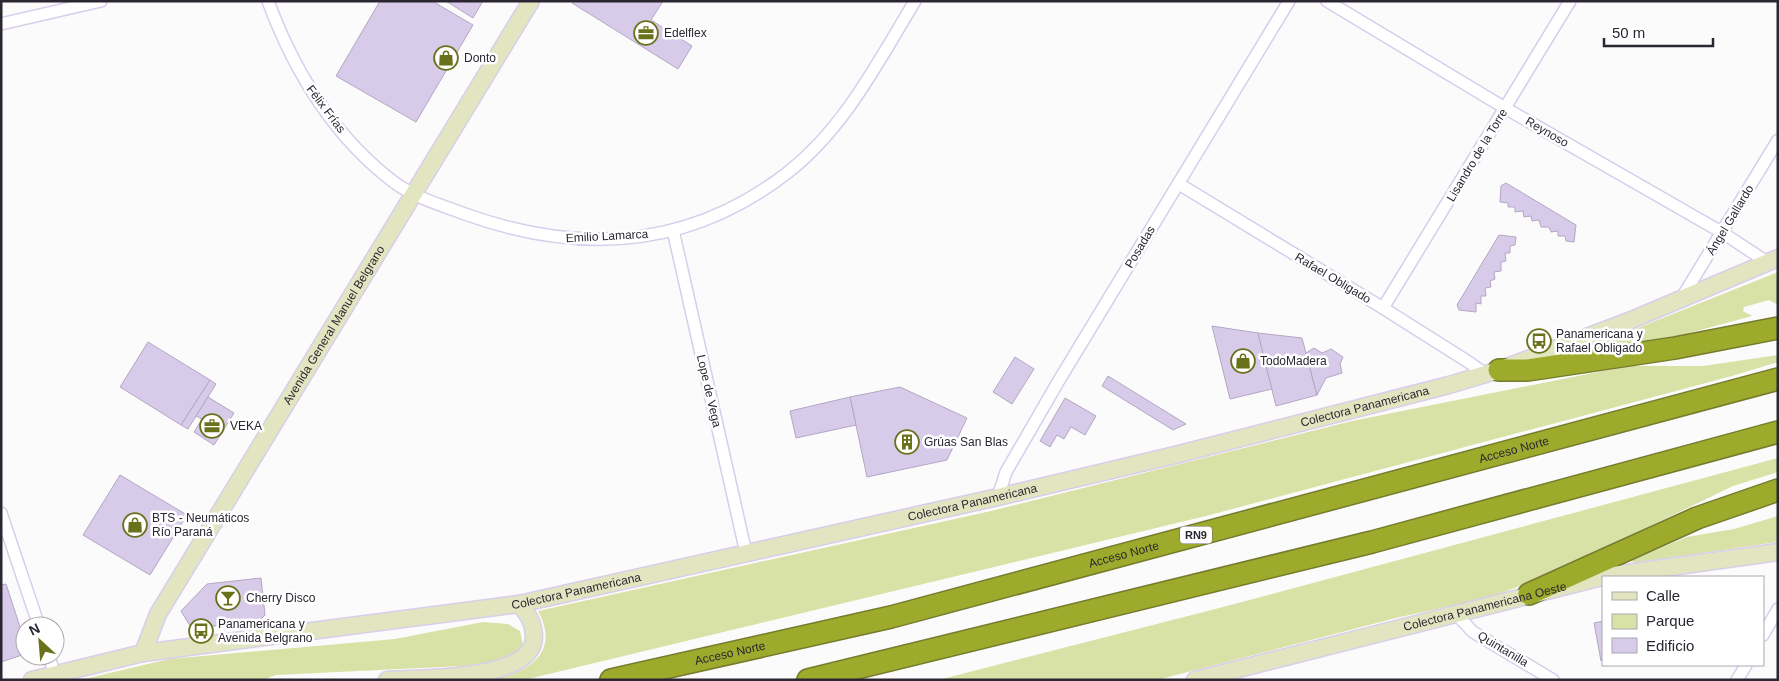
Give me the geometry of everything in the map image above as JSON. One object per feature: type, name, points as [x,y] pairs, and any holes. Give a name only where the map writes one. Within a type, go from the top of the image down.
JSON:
[{"type":"highway","points":[[1492,372],[1528,370],[1646,352],[1778,328]]},
{"type":"highway","name":"Acceso Norte","points":[[611,680],[891,617],[1778,379]]},
{"type":"highway","points":[[808,680],[1372,542],[1778,432]]},
{"type":"highway","points":[[1529,594],[1697,518],[1778,490]]},
{"type":"street","points":[[1,24],[101,1]]},
{"type":"street","name":"Félix Frías","points":[[268,1],[301,75],[320,105],[382,173],[413,195]]},
{"type":"street","name":"Avenida General Manuel Belgrano","points":[[143,653],[158,614],[531,1]]},
{"type":"street","name":"Emilio Lamarca","points":[[413,195],[514,230],[563,239],[624,238],[673,230],[706,220],[737,206],[789,172],[815,148],[852,104],[915,1]]},
{"type":"street","name":"Posadas","points":[[998,497],[1006,472],[1058,382],[1289,1]]},
{"type":"street","name":"Reynoso","points":[[1327,1],[1505,108],[1773,260]]},
{"type":"street","name":"Lisandro de la Torre","points":[[1383,308],[1570,1]]},
{"type":"street","name":"Ángel Gallardo","points":[[1681,299],[1778,140]]},
{"type":"street","name":"Rafael Obligado","points":[[1179,184],[1470,363],[1492,372]]},
{"type":"street","name":"Lope de Vega","points":[[673,230],[746,553]]},
{"type":"street","name":"Colectora Panamericana","points":[[32,680],[54,673],[143,653],[519,604],[998,497],[1258,434],[1492,372],[1681,299],[1773,260]]},
{"type":"street","points":[[1,512],[36,616]]},
{"type":"street","name":"Colectora Panamericana Oeste","points":[[1606,576],[1778,552]]},
{"type":"street","name":"Colectora Panamericana Oeste","points":[[1195,680],[1602,577]]},
{"type":"street","points":[[387,680],[481,674],[507,668],[522,660],[530,653],[534,644],[534,632],[532,621],[519,604]]},
{"type":"street","points":[[1764,633],[1778,609]]},
{"type":"street","name":"Quintanilla","points":[[1456,614],[1473,632],[1553,680]]},
{"type":"street","points":[[52,666],[54,673]]},
{"type":"street","points":[[1737,680],[1745,666]]},
{"type":"green space","points":[[1778,272],[1778,305],[1769,300],[1744,307],[1743,311],[1752,316],[1671,338],[1575,359],[1560,359]]},
{"type":"green space","points":[[1778,355],[1778,362],[1732,376],[1210,515],[524,680],[490,680],[517,672],[537,659],[546,639],[544,626],[538,611],[991,511],[1352,421],[1628,366],[1703,366]]},
{"type":"green space","points":[[1778,458],[1778,472],[1733,486],[1549,575],[1491,597],[1396,618],[1157,680],[938,680],[1227,606]]},
{"type":"green space","points":[[1778,516],[1778,542],[1633,563],[1632,560],[1687,537],[1734,529]]},
{"type":"green space","points":[[483,622],[508,624],[520,631],[523,645],[510,657],[483,665],[276,675],[263,680],[80,680],[169,659],[395,639]]},
{"type":"building","points":[[380,1],[432,1],[473,25],[416,122],[336,76]]},
{"type":"building","points":[[446,1],[483,1],[473,18]]},
{"type":"building","name":"Edelflex","points":[[574,1],[663,1],[651,20],[692,46],[678,69],[572,3]]},
{"type":"building","points":[[1506,183],[1576,225],[1574,242],[1566,241],[1565,236],[1558,236],[1558,231],[1551,232],[1549,227],[1541,227],[1539,220],[1532,221],[1531,216],[1524,217],[1523,211],[1515,212],[1515,207],[1508,207],[1508,203],[1500,202],[1501,186]]},
{"type":"building","points":[[1499,235],[1516,237],[1515,245],[1510,246],[1510,253],[1505,253],[1506,261],[1501,262],[1501,271],[1494,272],[1495,279],[1490,281],[1491,287],[1485,288],[1486,296],[1481,296],[1481,304],[1476,303],[1476,312],[1459,310],[1457,305]]},
{"type":"building","name":"TodoMadera","points":[[1212,326],[1258,333],[1272,389],[1230,399]]},
{"type":"building","name":"TodoMadera","points":[[1258,333],[1302,338],[1317,395],[1276,406]]},
{"type":"building","points":[[148,342],[210,380],[181,425],[120,387]]},
{"type":"building","points":[[1314,348],[1322,353],[1331,349],[1343,357],[1340,364],[1342,373],[1326,378],[1317,395],[1306,353]]},
{"type":"building","name":"Grúas San Blas","points":[[1015,357],[1034,369],[1012,404],[993,392]]},
{"type":"building","points":[[1108,376],[1186,424],[1173,430],[1102,386]]},
{"type":"building","points":[[210,380],[216,384],[188,429],[181,425]]},
{"type":"building","name":"Grúas San Blas","points":[[900,387],[967,418],[947,460],[867,477],[850,397]]},
{"type":"building","name":"VEKA","points":[[208,397],[234,413],[214,445],[194,432],[202,419],[196,416]]},
{"type":"building","points":[[850,397],[856,425],[796,438],[790,411]]},
{"type":"building","name":"Grúas San Blas","points":[[1065,398],[1096,416],[1085,435],[1071,427],[1064,439],[1057,435],[1050,447],[1040,441]]},
{"type":"building","name":"BTS - Neumáticos Río Paraná","points":[[120,475],[187,515],[150,575],[83,535]]},
{"type":"building","name":"Cherry Disco","points":[[261,578],[265,615],[260,620],[192,629],[181,611],[207,584]]},
{"type":"building","points":[[6,584],[16,616],[15,657],[1,662],[1,585]]},
{"type":"building","points":[[1602,621],[1601,661],[1594,623]]},
{"type":"place","name":"Edelflex","points":[[646,33]]},
{"type":"place","name":"Donto","points":[[446,58]]},
{"type":"place","name":"Panamericana y Rafael Obligado","points":[[1539,341]]},
{"type":"place","name":"TodoMadera","points":[[1243,361]]},
{"type":"place","name":"VEKA","points":[[212,426]]},
{"type":"place","name":"Grúas San Blas","points":[[907,442]]},
{"type":"place","name":"BTS - Neumáticos Río Paraná","points":[[135,525]]},
{"type":"place","name":"Cherry Disco","points":[[228,598]]},
{"type":"place","name":"Panamericana y Avenida Belgrano","points":[[201,631]]}]
